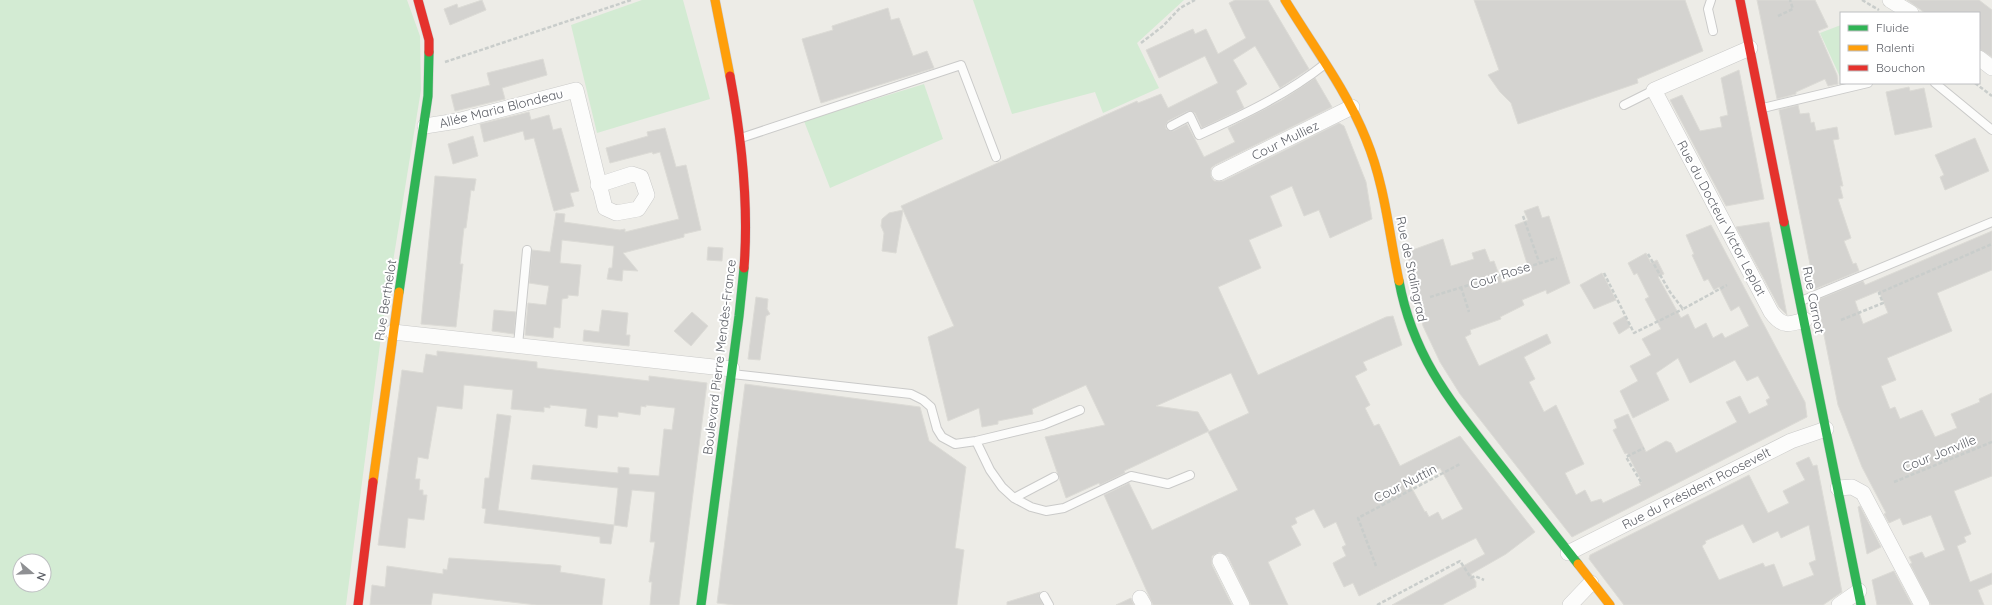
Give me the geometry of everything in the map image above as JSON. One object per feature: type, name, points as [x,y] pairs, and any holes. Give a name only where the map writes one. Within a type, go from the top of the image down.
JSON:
[{"type":"street","name":"Rue Berthelot","points":[[358,605],[393,332],[425,126],[430,67],[427,30],[418,0]]},
{"type":"street","name":"Boulevard Pierre Mendès-France","points":[[701,605],[732,371],[742,287],[745,244],[746,199],[740,138],[729,65],[715,0]]},
{"type":"street","name":"Rue de Stalingrad","points":[[1285,0],[1352,107],[1375,162],[1417,303],[1420,352],[1434,377],[1591,583],[1610,605]]},
{"type":"street","name":"Rue Carnot","points":[[1740,0],[1756,46],[1763,109],[1860,598]]},
{"type":"street","points":[[1890,0],[1909,12]]},
{"type":"street","name":"Boulevard Pierre Mendès-France","points":[[710,23],[736,112]]},
{"type":"street","points":[[1654,90],[1756,46]]},
{"type":"street","points":[[1980,59],[1992,68]]},
{"type":"street","name":"Allée Maria Blondeau","points":[[425,126],[452,122],[576,90],[598,185]]},
{"type":"street","name":"Rue du Docteur Victor Leplat","points":[[1654,90],[1771,312],[1776,319],[1783,323],[1790,324],[1805,320]]},
{"type":"street","name":"Cour Mulliez","points":[[1219,173],[1352,107]]},
{"type":"street","points":[[393,332],[518,345],[732,371]]},
{"type":"street","name":"Rue du Président Roosevelt","points":[[1568,553],[1791,441],[1826,428]]},
{"type":"street","points":[[1838,488],[1852,487],[1863,493],[1922,605]]},
{"type":"street","points":[[1220,561],[1242,605]]},
{"type":"street","points":[[1570,605],[1591,583]]},
{"type":"street","points":[[1839,605],[1860,598]]},
{"type":"lane","points":[[1711,0],[1708,9],[1713,31]]},
{"type":"lane","points":[[1170,126],[1190,116],[1199,135],[1263,106],[1307,79],[1326,64]]},
{"type":"lane","points":[[740,138],[961,65],[996,158]]},
{"type":"lane","points":[[1764,75],[1763,109],[1864,84]]},
{"type":"lane","points":[[1936,84],[1992,130]]},
{"type":"lane","points":[[1624,105],[1654,90]]},
{"type":"lane","points":[[1801,301],[1992,222]]},
{"type":"lane","points":[[518,345],[527,250]]},
{"type":"lane","points":[[732,371],[911,394],[924,400],[931,407],[938,430],[942,437],[955,444],[976,441],[1043,425],[1080,410]]},
{"type":"lane","points":[[976,441],[990,470],[1002,487],[1014,498],[1031,507],[1046,511],[1064,508],[1131,476],[1168,484],[1190,475]]},
{"type":"lane","points":[[1014,498],[1054,477]]},
{"type":"lane","points":[[1044,596],[1049,605]]},
{"type":"path","points":[[430,67],[631,0]]},
{"type":"path","points":[[1141,43],[1163,26],[1180,8],[1195,0]]},
{"type":"path","points":[[1778,16],[1793,9],[1790,0]]},
{"type":"path","points":[[1862,0],[1881,12]]},
{"type":"path","points":[[1976,84],[1992,96]]},
{"type":"path","name":"Cour Rose","points":[[1523,216],[1539,262]]},
{"type":"path","points":[[1841,320],[1883,303],[1879,293],[1992,244]]},
{"type":"path","points":[[1648,254],[1667,287],[1683,309]]},
{"type":"path","name":"Cour Rose","points":[[1417,303],[1461,287],[1539,262],[1557,258]]},
{"type":"path","points":[[1604,273],[1634,333],[1727,285]]},
{"type":"path","name":"Cour Rose","points":[[1461,287],[1469,312]]},
{"type":"path","name":"Cour Jonville","points":[[1894,482],[1992,442]]},
{"type":"path","points":[[1641,482],[1626,457],[1644,448]]},
{"type":"path","name":"Cour Nuttin","points":[[1376,566],[1358,518],[1460,464]]},
{"type":"path","points":[[1377,605],[1460,561],[1471,578],[1475,576],[1484,580]]},
{"type":"green space","points":[[0,0],[407,0],[420,36],[421,90],[382,329],[346,605],[0,605]]},
{"type":"green space","points":[[642,0],[683,0],[710,99],[597,133],[571,25]]},
{"type":"green space","points":[[973,0],[1184,0],[1137,43],[1159,88],[1103,113],[1095,92],[1012,114]]},
{"type":"green space","points":[[1840,25],[1840,77],[1820,33]]},
{"type":"green space","points":[[924,84],[943,139],[830,188],[804,121]]},
{"type":"building","points":[[482,0],[486,10],[450,25],[444,9],[457,4],[458,8]]},
{"type":"building","points":[[1235,0],[1268,0],[1309,69],[1280,88],[1255,46],[1233,60],[1247,84],[1236,91],[1244,108],[1202,128],[1195,113],[1188,111],[1168,121],[1166,129],[1173,131],[1187,124],[1204,157],[1235,142],[1228,128],[1282,100],[1315,78],[1332,107],[1215,165],[1211,168],[1211,177],[1214,181],[1223,181],[1339,123],[1344,126],[1366,182],[1372,219],[1330,238],[1319,210],[1304,216],[1292,186],[1270,196],[1282,226],[1249,240],[1261,268],[1218,287],[1258,375],[1386,317],[1393,316],[1402,345],[1363,362],[1367,370],[1355,376],[1370,405],[1365,408],[1374,426],[1379,424],[1400,466],[1460,436],[1535,532],[1506,554],[1471,574],[1476,582],[1476,587],[1442,605],[1392,605],[1485,554],[1476,538],[1359,596],[1353,583],[1344,587],[1333,563],[1346,556],[1342,547],[1346,545],[1336,522],[1324,528],[1314,509],[1295,518],[1297,523],[1291,526],[1301,545],[1268,562],[1288,605],[1251,605],[1228,557],[1220,552],[1212,556],[1212,565],[1232,605],[1153,605],[1104,495],[1129,483],[1152,530],[1238,490],[1208,432],[1249,413],[1231,373],[1156,406],[1198,412],[1209,431],[1124,471],[1125,473],[1100,485],[1099,483],[1066,498],[1045,437],[1105,425],[1086,385],[1032,409],[1033,414],[998,421],[998,424],[982,427],[979,408],[948,421],[928,337],[954,326],[901,206],[1137,101],[1138,103],[1161,94],[1168,108],[1218,83],[1205,56],[1159,78],[1146,50],[1193,29],[1195,34],[1206,29],[1218,54],[1246,38],[1229,3]],"holes":[[[1440,468],[1463,509],[1442,520],[1438,512],[1429,517],[1409,483]]]},
{"type":"building","points":[[1474,0],[1685,0],[1703,51],[1637,79],[1638,83],[1518,124],[1511,103],[1500,92],[1488,75],[1499,70]]},
{"type":"building","points":[[1757,0],[1815,0],[1828,27],[1818,31],[1837,75],[1838,84],[1828,86],[1825,79],[1796,92],[1796,94],[1777,99]]},
{"type":"building","points":[[1907,0],[1979,0],[1992,10],[1992,57],[1980,50],[1980,12],[1924,12]]},
{"type":"building","points":[[888,8],[891,20],[899,18],[913,56],[927,51],[934,68],[821,103],[802,39],[833,30],[832,26]]},
{"type":"building","points":[[543,59],[547,75],[502,88],[505,99],[455,111],[451,95],[490,85],[487,73]]},
{"type":"building","points":[[1739,70],[1764,199],[1726,206],[1670,100],[1682,95],[1700,131],[1722,127],[1720,117],[1728,115],[1721,78]]},
{"type":"building","points":[[1909,87],[1910,91],[1924,88],[1932,127],[1895,135],[1886,92]]},
{"type":"building","points":[[1798,105],[1800,114],[1809,113],[1811,123],[1814,122],[1816,131],[1837,127],[1839,139],[1833,140],[1843,186],[1840,186],[1843,198],[1838,199],[1851,238],[1844,241],[1853,264],[1856,263],[1859,271],[1815,289],[1779,110]]},
{"type":"building","points":[[529,112],[531,120],[549,115],[553,130],[561,128],[579,191],[570,193],[574,206],[554,211],[534,138],[525,140],[523,131],[484,142],[480,124]]},
{"type":"building","points":[[665,128],[676,167],[686,165],[701,230],[684,234],[684,237],[623,253],[638,271],[623,270],[622,281],[607,279],[609,268],[612,268],[614,246],[562,240],[560,263],[581,265],[578,296],[568,295],[568,298],[562,299],[560,328],[554,327],[553,338],[525,335],[528,303],[546,305],[549,286],[529,283],[532,250],[550,252],[556,213],[565,214],[564,222],[620,230],[625,229],[625,232],[679,219],[660,152],[653,154],[652,152],[610,163],[606,148],[648,136],[647,132]]},
{"type":"building","points":[[473,136],[478,156],[453,164],[448,144]]},
{"type":"building","points":[[1975,138],[1989,171],[1945,190],[1940,177],[1944,175],[1935,155]]},
{"type":"building","points":[[435,176],[476,179],[474,191],[471,190],[466,228],[464,228],[460,264],[463,264],[456,327],[421,324]]},
{"type":"building","points":[[1538,206],[1542,218],[1549,216],[1570,283],[1547,294],[1546,290],[1522,300],[1524,305],[1500,317],[1501,319],[1470,330],[1471,334],[1465,337],[1479,366],[1547,334],[1551,343],[1524,357],[1535,379],[1529,382],[1544,412],[1556,405],[1584,464],[1565,473],[1576,495],[1585,490],[1591,502],[1601,499],[1603,503],[1641,485],[1639,483],[1642,482],[1627,453],[1625,454],[1613,430],[1617,428],[1614,420],[1628,414],[1646,452],[1666,441],[1671,443],[1676,453],[1737,422],[1726,402],[1740,396],[1749,414],[1768,405],[1766,400],[1770,398],[1758,376],[1747,381],[1735,360],[1690,383],[1678,358],[1656,373],[1669,400],[1633,418],[1620,391],[1638,381],[1630,366],[1651,355],[1642,339],[1661,329],[1645,299],[1649,297],[1637,273],[1634,275],[1628,263],[1646,253],[1651,263],[1657,260],[1664,274],[1658,277],[1681,318],[1688,314],[1695,329],[1706,323],[1713,338],[1722,333],[1725,338],[1749,326],[1739,306],[1731,311],[1719,287],[1714,290],[1708,279],[1704,281],[1692,255],[1694,254],[1686,235],[1711,225],[1805,402],[1807,417],[1572,537],[1460,394],[1440,362],[1423,326],[1407,252],[1443,239],[1451,266],[1474,259],[1472,253],[1485,249],[1490,262],[1494,261],[1502,283],[1515,279],[1530,273],[1515,225],[1528,220],[1524,211]]},
{"type":"building","points":[[903,210],[896,253],[882,251],[884,233],[881,226],[882,219],[889,213]]},
{"type":"building","points":[[1769,222],[1787,315],[1779,307],[1736,227]]},
{"type":"building","points":[[1992,231],[1992,270],[1937,293],[1952,331],[1887,358],[1896,380],[1881,386],[1890,409],[1895,407],[1900,419],[1922,410],[1935,437],[1957,428],[1951,414],[1980,402],[1979,399],[1992,393],[1992,476],[1954,491],[1971,534],[1964,537],[1966,542],[1957,546],[1970,582],[1992,573],[1992,584],[1978,590],[1984,605],[1931,605],[1910,564],[1912,563],[1909,557],[1922,552],[1925,558],[1945,550],[1931,515],[1903,525],[1900,518],[1889,523],[1884,514],[1886,513],[1862,467],[1838,405],[1817,300],[1863,281],[1865,285]],"holes":[[[1879,291],[1888,313],[1863,324],[1855,301]]]},
{"type":"building","points":[[708,247],[723,248],[722,261],[707,260]]},
{"type":"building","points":[[1602,273],[1616,300],[1594,309],[1580,285]]},
{"type":"building","points":[[756,297],[768,299],[767,309],[770,314],[766,316],[760,360],[748,359]]},
{"type":"building","points":[[494,310],[516,312],[514,334],[492,331]]},
{"type":"building","points":[[602,310],[628,313],[626,335],[630,335],[629,346],[583,341],[584,330],[599,332]]},
{"type":"building","points":[[692,312],[708,326],[691,346],[674,331]]},
{"type":"building","points":[[1625,316],[1630,327],[1619,334],[1613,323]]},
{"type":"building","points":[[437,351],[537,362],[537,368],[649,381],[649,376],[707,383],[679,605],[650,605],[652,582],[649,582],[655,542],[650,542],[655,492],[632,490],[627,527],[614,525],[618,488],[531,479],[533,465],[618,473],[618,467],[629,468],[629,474],[659,476],[664,429],[672,430],[675,408],[646,405],[646,407],[641,406],[640,415],[618,412],[618,417],[598,415],[597,428],[585,426],[587,409],[550,405],[550,408],[544,407],[544,412],[511,409],[513,390],[464,385],[462,409],[437,406],[428,459],[418,457],[415,479],[420,479],[419,490],[423,490],[423,495],[427,495],[424,520],[408,518],[405,548],[378,545],[402,370],[423,373],[426,354],[437,356]]},
{"type":"building","points":[[745,384],[920,407],[929,441],[966,467],[955,548],[964,550],[957,605],[734,605],[717,603]]},
{"type":"building","points":[[497,414],[511,416],[498,510],[614,525],[611,544],[600,543],[600,537],[484,523],[486,509],[482,508],[485,478],[489,478]]},
{"type":"building","points":[[1809,457],[1813,466],[1817,465],[1842,592],[1823,605],[1624,605],[1589,559],[1590,555],[1749,475],[1768,513],[1789,503],[1783,491],[1805,480],[1796,463]],"holes":[[[1743,524],[1753,543],[1778,531],[1781,538],[1809,525],[1816,560],[1809,563],[1814,575],[1783,587],[1774,564],[1765,567],[1763,563],[1719,580],[1702,546],[1706,543],[1705,541]]]},
{"type":"building","points":[[1860,506],[1881,547],[1867,554],[1858,507]]},
{"type":"building","points":[[449,558],[555,565],[561,566],[560,572],[605,579],[602,605],[537,605],[433,593],[431,605],[370,605],[372,585],[385,587],[387,566],[443,574],[443,569],[447,570]]},
{"type":"building","points":[[1894,571],[1912,605],[1877,605],[1872,580]]},
{"type":"building","points":[[1040,592],[1039,596],[1043,605],[1007,605],[1007,602]]},
{"type":"building","points":[[1131,598],[1134,605],[1116,605]]},
{"type":"traffic: fast","points":[[399,292],[428,96],[429,52]]},
{"type":"traffic: fast","points":[[1784,222],[1861,605]]},
{"type":"traffic: fast","points":[[701,605],[744,268]]},
{"type":"traffic: fast","points":[[1399,281],[1405,308],[1414,333],[1424,356],[1449,398],[1578,564]]},
{"type":"traffic: slow","points":[[715,0],[730,76]]},
{"type":"traffic: slow","points":[[1285,0],[1339,85],[1366,139],[1378,174],[1399,281]]},
{"type":"traffic: slow","points":[[373,482],[399,292]]},
{"type":"traffic: slow","points":[[1578,564],[1610,605]]},
{"type":"traffic: jam","points":[[418,0],[429,40],[429,52]]},
{"type":"traffic: jam","points":[[1740,0],[1784,222]]},
{"type":"traffic: jam","points":[[730,76],[738,124],[745,196],[746,220],[744,268]]},
{"type":"traffic: jam","points":[[358,605],[373,482]]}]
